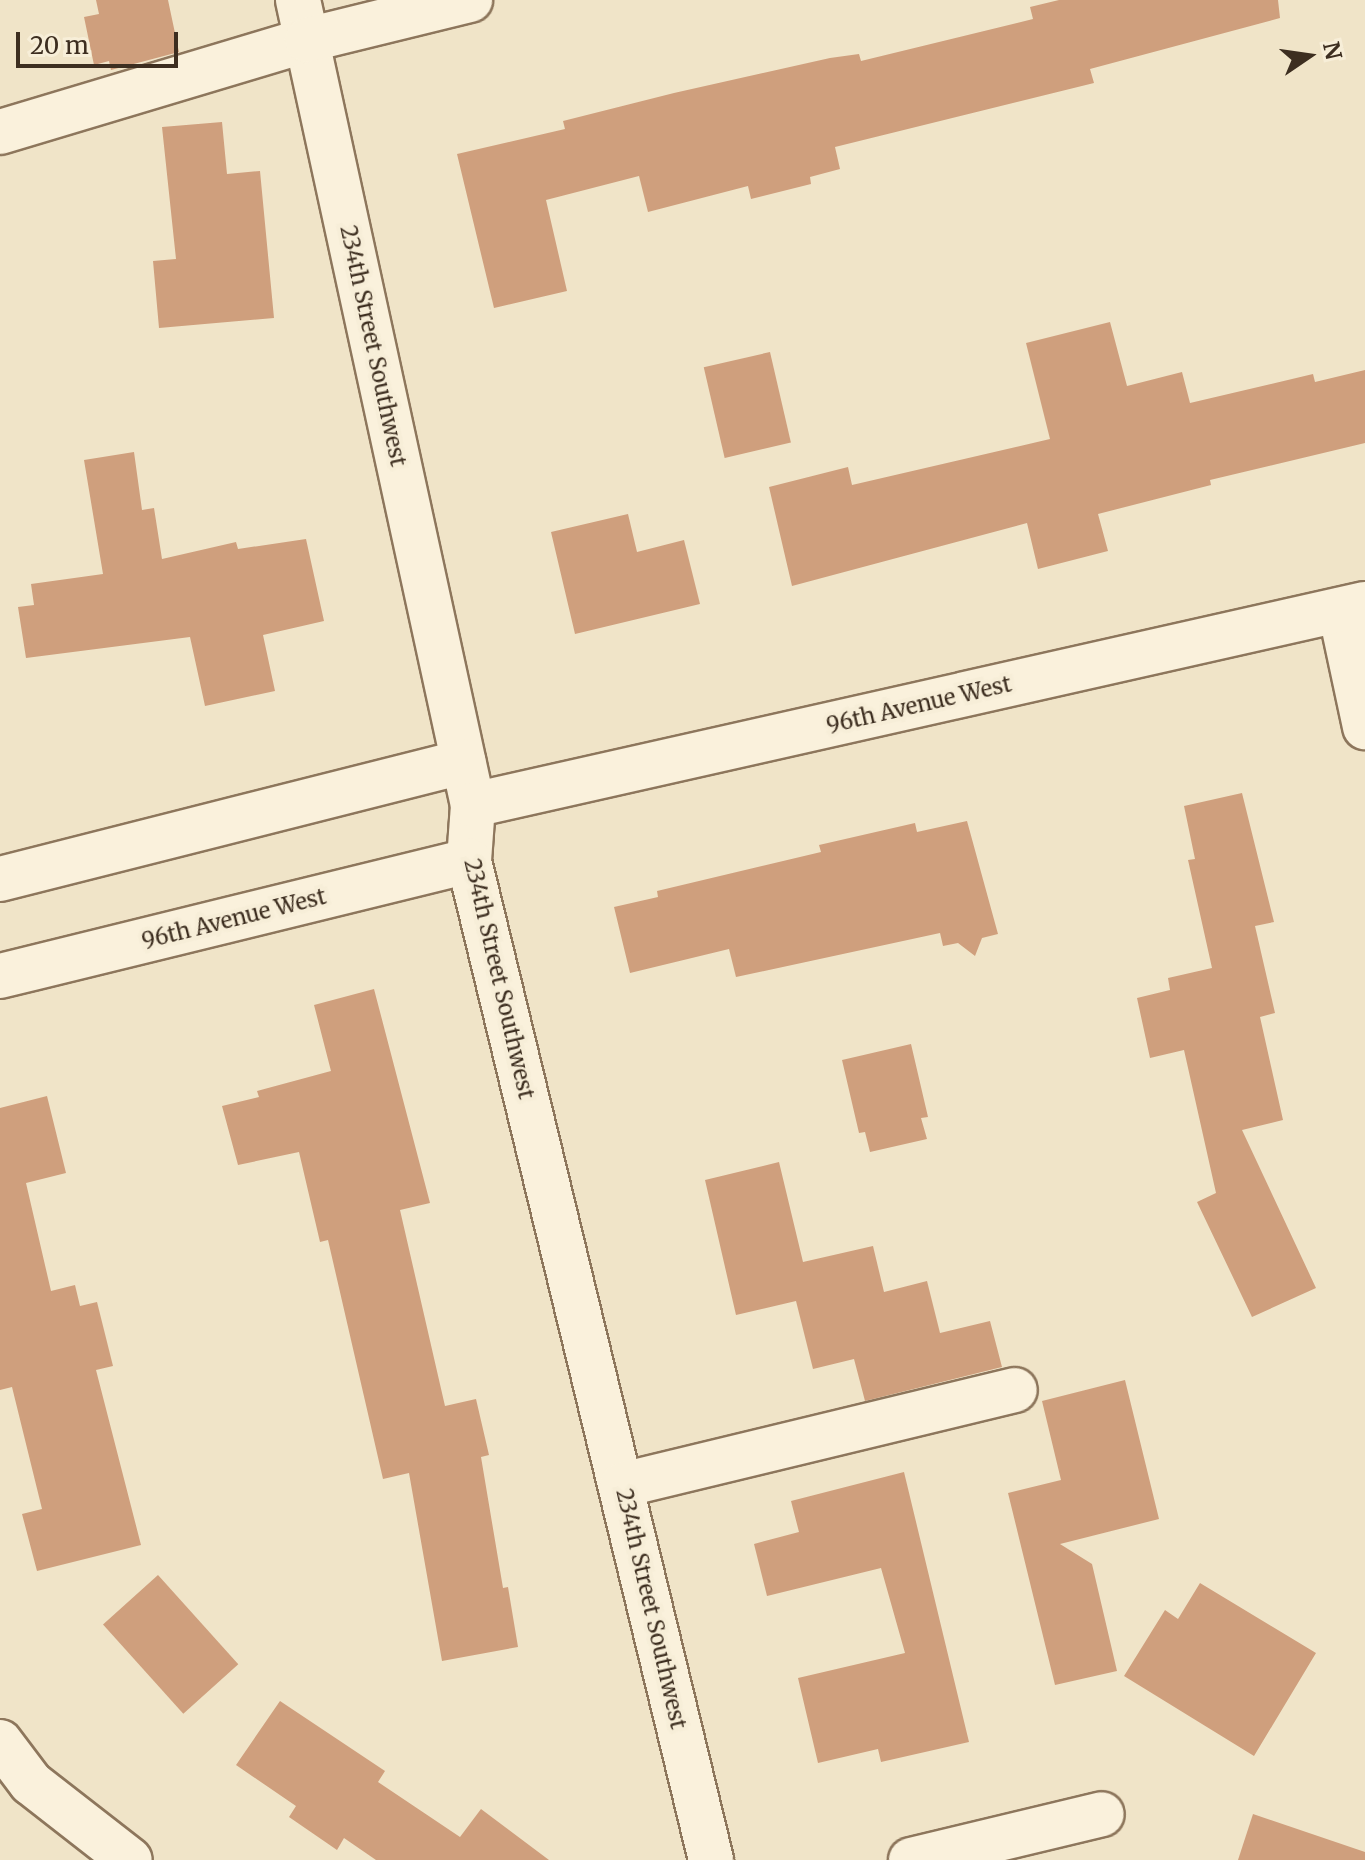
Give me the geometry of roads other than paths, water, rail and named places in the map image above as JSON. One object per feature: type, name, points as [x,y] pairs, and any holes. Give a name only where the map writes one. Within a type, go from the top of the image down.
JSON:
[{"type":"street","points":[[0,132],[303,20],[470,0]]},
{"type":"street","name":"234th Street Southwest","points":[[303,20],[473,805],[469,861],[711,1860]]},
{"type":"street","points":[[1352,607],[1365,727]]},
{"type":"street","name":"96th Avenue West","points":[[473,805],[1352,607]]},
{"type":"street","points":[[0,879],[463,762]]},
{"type":"street","name":"96th Avenue West","points":[[0,976],[469,861]]},
{"type":"street","points":[[622,1485],[1015,1390]]},
{"type":"street","points":[[0,1742],[31,1783],[130,1860]]},
{"type":"street","points":[[911,1860],[1102,1814]]}]
